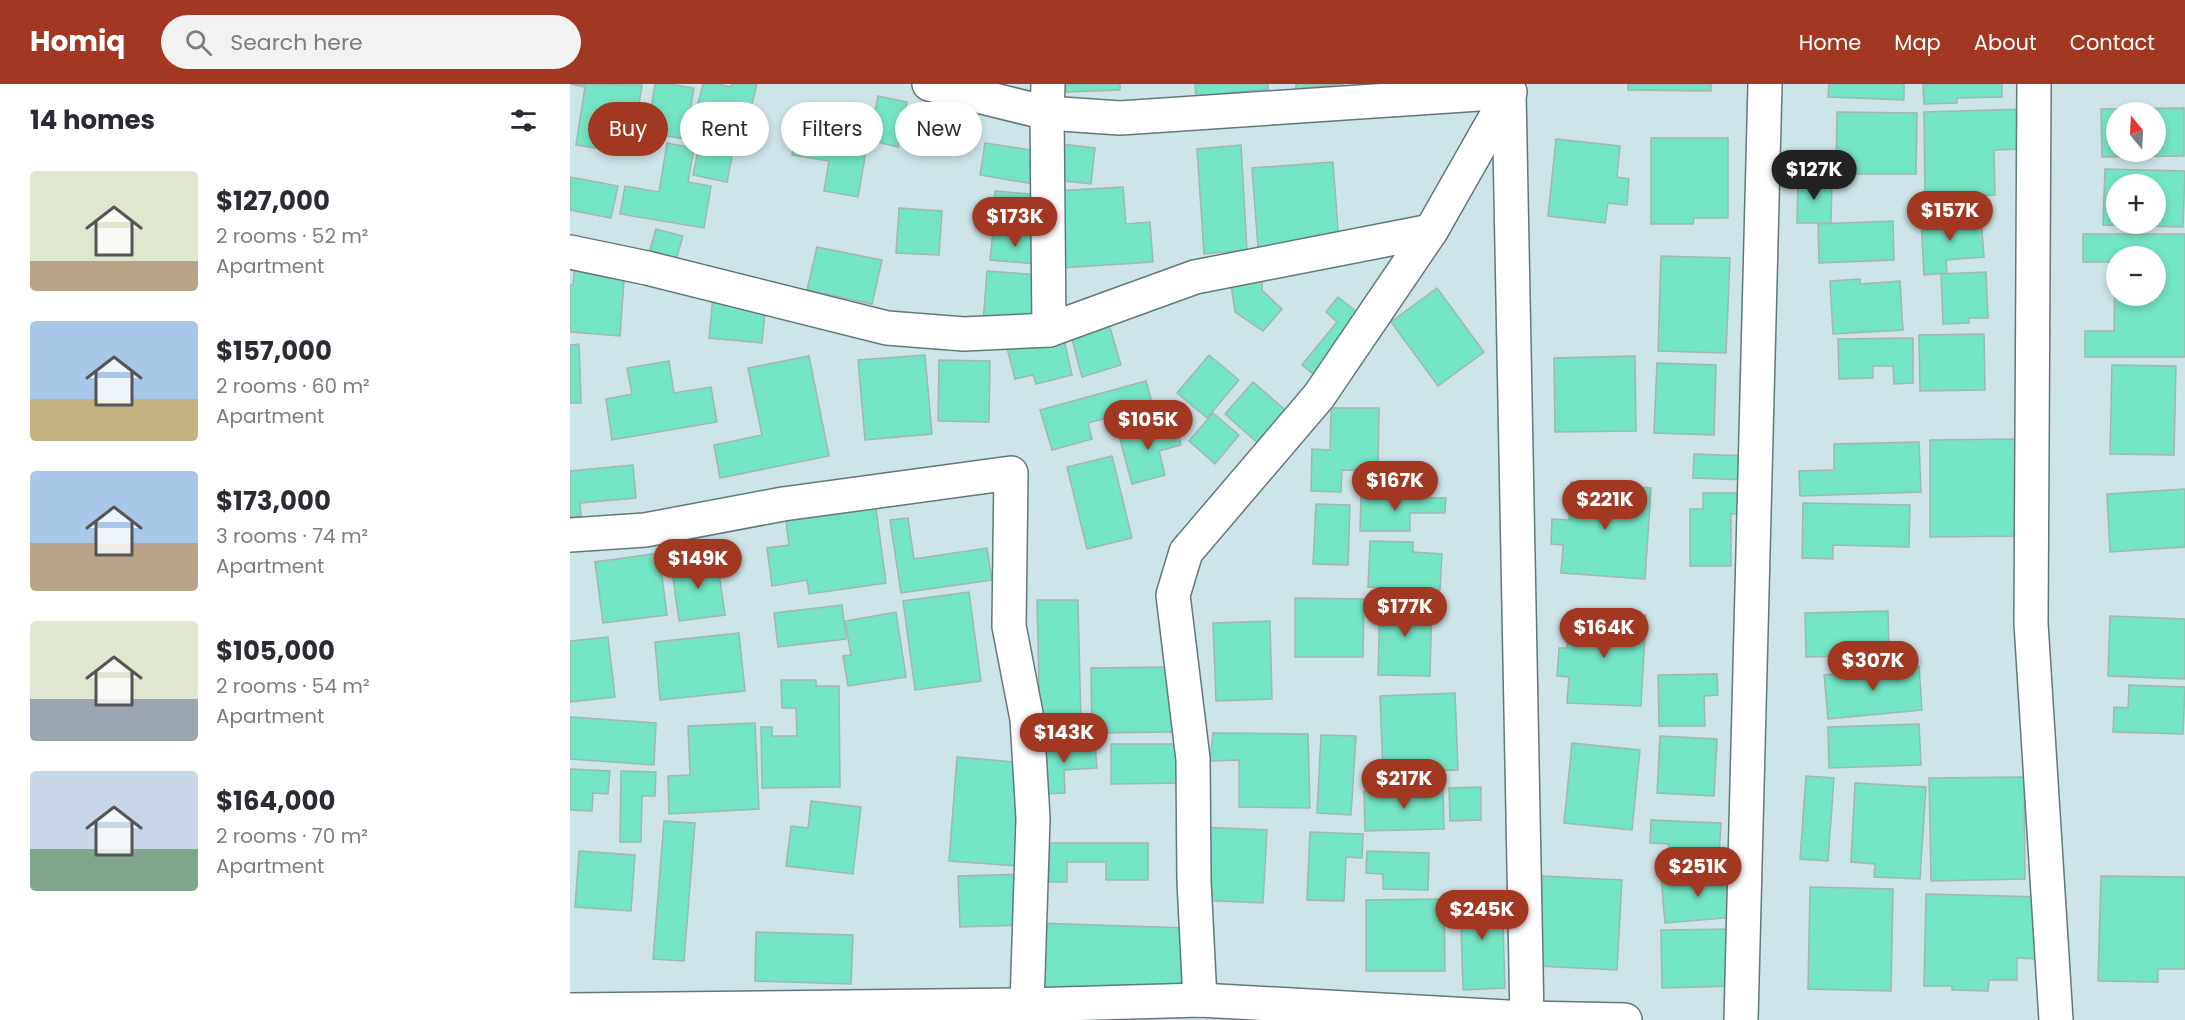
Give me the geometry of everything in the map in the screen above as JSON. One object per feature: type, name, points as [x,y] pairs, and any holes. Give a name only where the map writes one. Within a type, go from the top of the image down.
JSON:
[{"type":"street","points":[[929,84],[1048,99],[1120,118],[1513,88]]},
{"type":"street","points":[[1741,1020],[1765,84]]},
{"type":"street","points":[[2034,84],[2031,623],[2056,1020]]},
{"type":"street","points":[[1200,1000],[1194,881],[1193,759],[1173,596],[1186,552],[1319,396],[1431,231],[1513,88]]},
{"type":"street","points":[[1513,88],[1527,1019]]},
{"type":"street","points":[[1048,99],[1049,330]]},
{"type":"street","points":[[570,252],[647,268],[887,328],[964,334],[1049,330],[1195,277],[1431,231]]},
{"type":"street","points":[[570,535],[645,530],[783,504],[1011,473],[1009,626],[1027,719],[1033,818],[1027,1005]]},
{"type":"street","points":[[570,1010],[1027,1005],[1200,1000],[1527,1019],[1625,1020]]},
{"type":"building","points":[[570,84],[642,85],[639,102],[588,102],[588,147],[576,145],[585,87]]},
{"type":"building","points":[[655,84],[694,88],[692,102],[680,102],[680,138],[668,136],[668,102],[652,102]]},
{"type":"building","points":[[703,84],[731,87],[732,84],[757,84],[752,102],[698,102]]},
{"type":"building","points":[[1066,84],[1120,84],[1120,90],[1066,92]]},
{"type":"building","points":[[1195,84],[1268,84],[1268,89],[1196,96]]},
{"type":"building","points":[[1296,84],[1344,84],[1296,89]]},
{"type":"building","points":[[1628,84],[1711,84],[1711,91],[1628,90]]},
{"type":"building","points":[[1829,84],[1904,84],[1904,100],[1828,97]]},
{"type":"building","points":[[1923,84],[2002,84],[2002,97],[1957,98],[1957,103],[1924,104]]},
{"type":"building","points":[[878,96],[907,102],[895,102],[895,146],[883,143],[883,102],[877,102]]},
{"type":"building","points":[[2166,108],[2184,108],[2184,156],[2166,156]]},
{"type":"building","points":[[2025,109],[2026,149],[1994,150],[1995,195],[1925,197],[1924,112]]},
{"type":"building","points":[[2101,109],[2106,109],[2106,157],[2102,157]]},
{"type":"building","points":[[1837,112],[1917,113],[1916,174],[1836,174]]},
{"type":"building","points":[[1651,138],[1728,138],[1728,218],[1694,218],[1693,224],[1651,224]]},
{"type":"building","points":[[1556,139],[1620,146],[1617,177],[1629,179],[1627,205],[1608,203],[1605,223],[1548,216]]},
{"type":"building","points":[[668,143],[680,145],[680,156],[693,156],[688,182],[711,186],[704,228],[620,214],[625,186],[659,192],[665,156],[668,156]]},
{"type":"building","points":[[985,143],[1038,151],[1033,184],[980,175]]},
{"type":"building","points":[[1053,143],[1095,148],[1091,184],[1048,179]]},
{"type":"building","points":[[1241,145],[1247,250],[1204,254],[1197,149]]},
{"type":"building","points":[[697,156],[732,156],[727,182],[693,175]]},
{"type":"building","points":[[798,156],[865,156],[858,197],[824,191],[829,161]]},
{"type":"building","points":[[1333,162],[1339,243],[1258,248],[1252,168]]},
{"type":"building","points":[[2105,169],[2185,171],[2183,227],[2166,227],[2166,174],[2106,174],[2106,225],[2103,225]]},
{"type":"building","points":[[570,177],[618,186],[611,218],[570,210]]},
{"type":"building","points":[[1798,180],[1832,180],[1831,223],[1797,223]]},
{"type":"building","points":[[1123,187],[1126,224],[1150,222],[1153,262],[1060,268],[1055,191]]},
{"type":"building","points":[[995,191],[1041,195],[1038,231],[992,227]]},
{"type":"building","points":[[899,208],[942,211],[939,255],[896,253]]},
{"type":"building","points":[[1981,217],[1984,257],[1946,260],[1947,273],[1924,275],[1921,221]]},
{"type":"building","points":[[1893,221],[1894,260],[1819,263],[1818,224]]},
{"type":"building","points":[[656,229],[683,236],[676,260],[649,253]]},
{"type":"building","points":[[993,231],[1040,237],[1037,264],[990,260]]},
{"type":"building","points":[[2083,234],[2185,234],[2185,357],[2085,357],[2085,331],[2114,331],[2114,306],[2166,306],[2166,246],[2106,246],[2106,262],[2083,262]]},
{"type":"building","points":[[817,247],[882,260],[872,304],[807,290]]},
{"type":"building","points":[[1661,256],[1730,258],[1726,353],[1658,351]]},
{"type":"building","points":[[575,263],[625,267],[620,336],[570,332],[570,285],[573,285]]},
{"type":"building","points":[[987,271],[1041,275],[1037,326],[983,323]]},
{"type":"building","points":[[1986,272],[1988,318],[1969,318],[1969,323],[1943,324],[1941,274]]},
{"type":"building","points":[[1263,274],[1262,290],[1282,309],[1263,331],[1235,312],[1230,278]]},
{"type":"building","points":[[1860,279],[1860,284],[1900,281],[1903,330],[1833,334],[1830,281]]},
{"type":"building","points":[[1437,288],[1484,352],[1438,386],[1391,322]]},
{"type":"building","points":[[713,297],[766,302],[762,343],[709,338]]},
{"type":"building","points":[[1338,297],[1366,319],[1318,378],[1302,365],[1337,322],[1326,312]]},
{"type":"building","points":[[1108,321],[1121,365],[1082,377],[1070,332]]},
{"type":"building","points":[[1984,334],[1985,390],[1920,391],[1919,335]]},
{"type":"building","points":[[1063,335],[1072,375],[1036,384],[1033,375],[1015,379],[1007,348]]},
{"type":"building","points":[[1913,338],[1913,383],[1894,384],[1893,366],[1873,366],[1873,378],[1839,379],[1838,339]]},
{"type":"building","points":[[579,344],[581,403],[570,403],[570,345]]},
{"type":"building","points":[[925,355],[932,434],[865,440],[858,360]]},
{"type":"building","points":[[1209,355],[1239,380],[1207,418],[1177,393]]},
{"type":"building","points":[[809,356],[829,456],[720,478],[714,445],[762,435],[748,368]]},
{"type":"building","points":[[1635,356],[1636,431],[1555,432],[1554,358]]},
{"type":"building","points":[[939,360],[990,361],[989,422],[938,421]]},
{"type":"building","points":[[669,361],[674,393],[711,387],[717,422],[612,440],[606,399],[632,394],[627,368]]},
{"type":"building","points":[[1657,363],[1716,365],[1714,435],[1654,433]]},
{"type":"building","points":[[2112,365],[2176,366],[2174,455],[2110,454]]},
{"type":"building","points":[[1146,381],[1153,406],[1088,423],[1092,439],[1052,450],[1040,410]]},
{"type":"building","points":[[1253,382],[1290,414],[1261,446],[1225,414]]},
{"type":"building","points":[[1331,408],[1379,408],[1378,471],[1342,470],[1341,492],[1311,491],[1312,449],[1330,450]]},
{"type":"building","points":[[1213,413],[1239,435],[1215,464],[1189,441]]},
{"type":"building","points":[[1175,421],[1181,445],[1159,451],[1165,475],[1132,484],[1119,436]]},
{"type":"building","points":[[2021,439],[2022,536],[1930,537],[1930,440]]},
{"type":"building","points":[[1919,442],[1921,492],[1800,496],[1799,471],[1834,470],[1834,444]]},
{"type":"building","points":[[1694,454],[1750,456],[1749,480],[1693,478]]},
{"type":"building","points":[[1112,456],[1132,538],[1087,549],[1067,467]]},
{"type":"building","points":[[633,465],[636,498],[580,503],[581,516],[570,517],[570,471]]},
{"type":"building","points":[[1571,482],[1651,488],[1645,579],[1561,573],[1563,545],[1551,544],[1552,519],[1569,520]]},
{"type":"building","points":[[2185,489],[2185,547],[2110,552],[2107,494]]},
{"type":"building","points":[[1703,493],[1744,493],[1744,514],[1731,514],[1731,566],[1690,566],[1690,509],[1703,509]]},
{"type":"building","points":[[1361,496],[1446,498],[1445,513],[1410,513],[1410,531],[1360,531]]},
{"type":"building","points":[[1803,503],[1910,505],[1909,547],[1833,545],[1833,559],[1802,558]]},
{"type":"building","points":[[1316,504],[1350,505],[1348,565],[1313,564]]},
{"type":"building","points":[[876,508],[886,583],[809,594],[807,580],[772,586],[767,548],[789,545],[786,521]]},
{"type":"building","points":[[908,518],[914,559],[987,548],[992,580],[901,593],[890,520]]},
{"type":"building","points":[[1370,541],[1413,542],[1413,552],[1442,554],[1440,590],[1368,587]]},
{"type":"building","points":[[659,553],[667,615],[603,623],[595,562]]},
{"type":"building","points":[[717,558],[725,615],[679,621],[671,564]]},
{"type":"building","points":[[969,592],[981,681],[915,690],[903,601]]},
{"type":"building","points":[[1295,598],[1364,599],[1363,657],[1295,657]]},
{"type":"building","points":[[1037,600],[1078,600],[1081,725],[1040,726]]},
{"type":"building","points":[[1380,600],[1432,601],[1430,676],[1378,675]]},
{"type":"building","points":[[842,605],[846,639],[778,647],[774,613]]},
{"type":"building","points":[[1570,611],[1646,615],[1641,706],[1567,703],[1569,677],[1557,676],[1559,648],[1567,648]]},
{"type":"building","points":[[1888,611],[1889,655],[1806,657],[1805,613]]},
{"type":"building","points":[[896,612],[906,677],[848,686],[843,656],[851,655],[845,621]]},
{"type":"building","points":[[2110,616],[2185,619],[2185,679],[2108,676]]},
{"type":"building","points":[[1270,621],[1272,699],[1216,701],[1213,623]]},
{"type":"building","points":[[739,633],[745,691],[660,700],[655,642]]},
{"type":"building","points":[[608,637],[615,697],[570,702],[570,641]]},
{"type":"building","points":[[1919,666],[1922,710],[1828,719],[1824,675]]},
{"type":"building","points":[[1172,667],[1172,732],[1092,733],[1091,668]]},
{"type":"building","points":[[1717,674],[1718,695],[1704,696],[1705,726],[1659,726],[1658,675]]},
{"type":"building","points":[[781,680],[816,680],[816,686],[839,686],[840,787],[762,788],[761,727],[772,727],[772,736],[797,736],[796,708],[782,708]]},
{"type":"building","points":[[2129,685],[2185,687],[2183,734],[2113,732],[2114,707],[2128,708]]},
{"type":"building","points":[[1455,693],[1458,770],[1383,773],[1380,696]]},
{"type":"building","points":[[570,717],[656,723],[654,765],[570,759]]},
{"type":"building","points":[[755,723],[759,809],[669,814],[668,776],[690,775],[688,726]]},
{"type":"building","points":[[1919,724],[1921,765],[1829,768],[1828,727]]},
{"type":"building","points":[[1213,733],[1308,734],[1310,808],[1239,807],[1239,760],[1210,761]]},
{"type":"building","points":[[1321,735],[1356,736],[1351,815],[1317,813]]},
{"type":"building","points":[[1660,736],[1717,739],[1714,796],[1657,793]]},
{"type":"building","points":[[1095,743],[1097,768],[1064,770],[1065,793],[1043,794],[1040,746]]},
{"type":"building","points":[[1572,743],[1640,750],[1632,830],[1564,823]]},
{"type":"building","points":[[1111,744],[1184,744],[1184,783],[1111,784]]},
{"type":"building","points":[[957,757],[1026,763],[1019,866],[949,861]]},
{"type":"building","points":[[570,769],[610,771],[608,794],[593,793],[592,811],[570,810]]},
{"type":"building","points":[[621,771],[656,772],[655,796],[642,796],[641,842],[620,842]]},
{"type":"building","points":[[1806,776],[1834,778],[1828,861],[1800,859]]},
{"type":"building","points":[[2024,777],[2025,879],[1931,881],[1929,778]]},
{"type":"building","points":[[1855,783],[1926,787],[1920,879],[1874,877],[1875,864],[1851,862]]},
{"type":"building","points":[[1481,787],[1481,820],[1450,821],[1449,788]]},
{"type":"building","points":[[1443,789],[1444,829],[1365,831],[1364,791]]},
{"type":"building","points":[[811,801],[861,807],[853,874],[786,866],[791,826],[808,828]]},
{"type":"building","points":[[1651,820],[1721,823],[1719,857],[1668,855],[1669,844],[1650,843]]},
{"type":"building","points":[[664,821],[695,823],[684,961],[653,959]]},
{"type":"building","points":[[1202,827],[1267,830],[1263,903],[1198,900]]},
{"type":"building","points":[[1310,832],[1363,834],[1362,858],[1346,857],[1344,901],[1307,900]]},
{"type":"building","points":[[1050,843],[1148,843],[1148,880],[1106,880],[1106,862],[1067,862],[1067,882],[1049,882]]},
{"type":"building","points":[[579,851],[635,855],[631,911],[575,907]]},
{"type":"building","points":[[1367,851],[1429,853],[1428,890],[1383,889],[1383,874],[1366,873]]},
{"type":"building","points":[[1732,873],[1735,917],[1665,923],[1661,878]]},
{"type":"building","points":[[1028,874],[1029,925],[960,927],[958,876]]},
{"type":"building","points":[[1542,876],[1622,880],[1617,970],[1537,966]]},
{"type":"building","points":[[2101,876],[2185,877],[2185,969],[2158,969],[2158,982],[2098,981]]},
{"type":"building","points":[[1810,887],[1893,889],[1891,991],[1808,989]]},
{"type":"building","points":[[1502,892],[1505,988],[1463,990],[1460,893]]},
{"type":"building","points":[[1926,894],[2042,897],[2041,959],[2017,958],[2017,980],[1989,980],[1988,991],[1952,990],[1952,986],[1924,986]]},
{"type":"building","points":[[1444,899],[1445,971],[1366,971],[1366,900]]},
{"type":"building","points":[[1036,923],[1188,928],[1185,999],[1033,994]]},
{"type":"building","points":[[1737,929],[1738,986],[1662,988],[1661,930]]},
{"type":"building","points":[[756,932],[853,935],[851,984],[755,981]]}]
